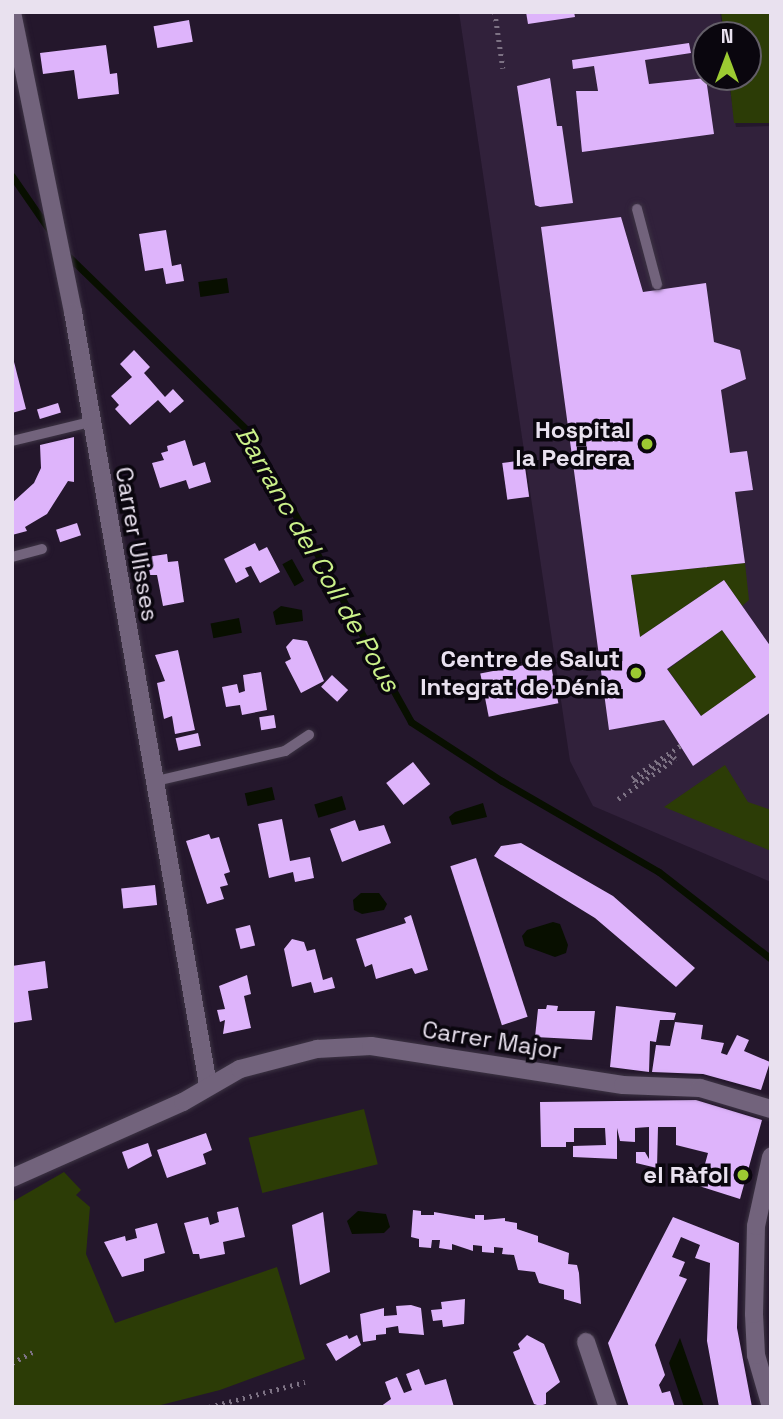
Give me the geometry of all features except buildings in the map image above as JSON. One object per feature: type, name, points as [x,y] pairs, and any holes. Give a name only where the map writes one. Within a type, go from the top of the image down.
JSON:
[{"type":"street","name":"Carrer Ulisses","points":[[12,12],[73,313],[152,782],[208,1085]]},
{"type":"street","name":"Carrer Major","points":[[12,1178],[183,1102],[208,1085],[247,1067],[291,1055],[371,1046],[623,1085],[700,1088],[771,1109]]},
{"type":"street","points":[[771,1157],[754,1314],[771,1407]]},
{"type":"street","points":[[586,1342],[608,1407]]},
{"type":"lane","points":[[637,209],[657,284]]},
{"type":"lane","points":[[12,441],[90,422]]},
{"type":"lane","points":[[12,557],[42,549]]},
{"type":"lane","points":[[152,782],[285,751],[309,736]]},
{"type":"path","points":[[495,12],[503,68]]},
{"type":"path","points":[[618,799],[675,759],[672,756],[635,782],[632,778],[680,746]]},
{"type":"path","points":[[12,1363],[36,1350]]},
{"type":"path","points":[[209,1407],[305,1382]]},
{"type":"shaded area","name":"Hospital la Pedrera","points":[[459,12],[720,12],[721,21],[692,21],[692,91],[730,91],[736,127],[771,126],[771,882],[593,806],[570,761]]},
{"type":"shaded area","points":[[227,278],[229,293],[200,297],[198,282]]},
{"type":"shaded area","points":[[292,559],[304,581],[294,586],[282,564]]},
{"type":"shaded area","points":[[281,606],[302,610],[303,621],[276,625],[273,612]]},
{"type":"shaded area","points":[[239,618],[242,633],[213,638],[211,624]]},
{"type":"shaded area","points":[[272,787],[275,800],[248,806],[245,793]]},
{"type":"shaded area","points":[[342,796],[346,809],[318,818],[314,804]]},
{"type":"shaded area","points":[[483,803],[487,817],[452,825],[449,817],[455,812]]},
{"type":"shaded area","points":[[361,893],[379,893],[387,904],[384,910],[362,914],[354,910],[353,900]]},
{"type":"shaded area","points":[[553,922],[560,924],[568,945],[566,953],[555,957],[525,946],[522,936],[527,930]]},
{"type":"shaded area","points":[[358,1211],[386,1214],[390,1227],[384,1233],[352,1234],[347,1221]]},
{"type":"shaded area","points":[[680,1338],[704,1407],[684,1407],[669,1363]]},
{"type":"green space","points":[[721,12],[771,12],[771,123],[734,123],[731,91],[762,91],[762,21],[722,21]]},
{"type":"green space","points":[[745,563],[749,600],[742,606],[724,580],[640,637],[631,575]]},
{"type":"green space","points":[[722,630],[756,677],[702,716],[668,669]]},
{"type":"green space","points":[[725,765],[748,802],[771,810],[771,851],[664,807]]},
{"type":"green space","points":[[364,1109],[378,1164],[262,1193],[249,1138]]},
{"type":"green space","points":[[64,1172],[81,1190],[76,1195],[90,1207],[86,1254],[115,1323],[277,1267],[305,1359],[220,1390],[153,1407],[12,1407],[12,1202]]},
{"type":"waterway","name":"Barranc del Coll de Pous","points":[[12,176],[52,234]]},
{"type":"waterway","name":"Barranc del Coll de Pous","points":[[67,255],[249,432],[411,722],[502,781],[659,872],[771,959]]},
{"type":"place","name":"Hospital la Pedrera","points":[[647,444]]},
{"type":"place","name":"Centre de Salut Integrat de Dénia","points":[[636,673]]},
{"type":"place","name":"el Ràfol","points":[[743,1175]]}]
